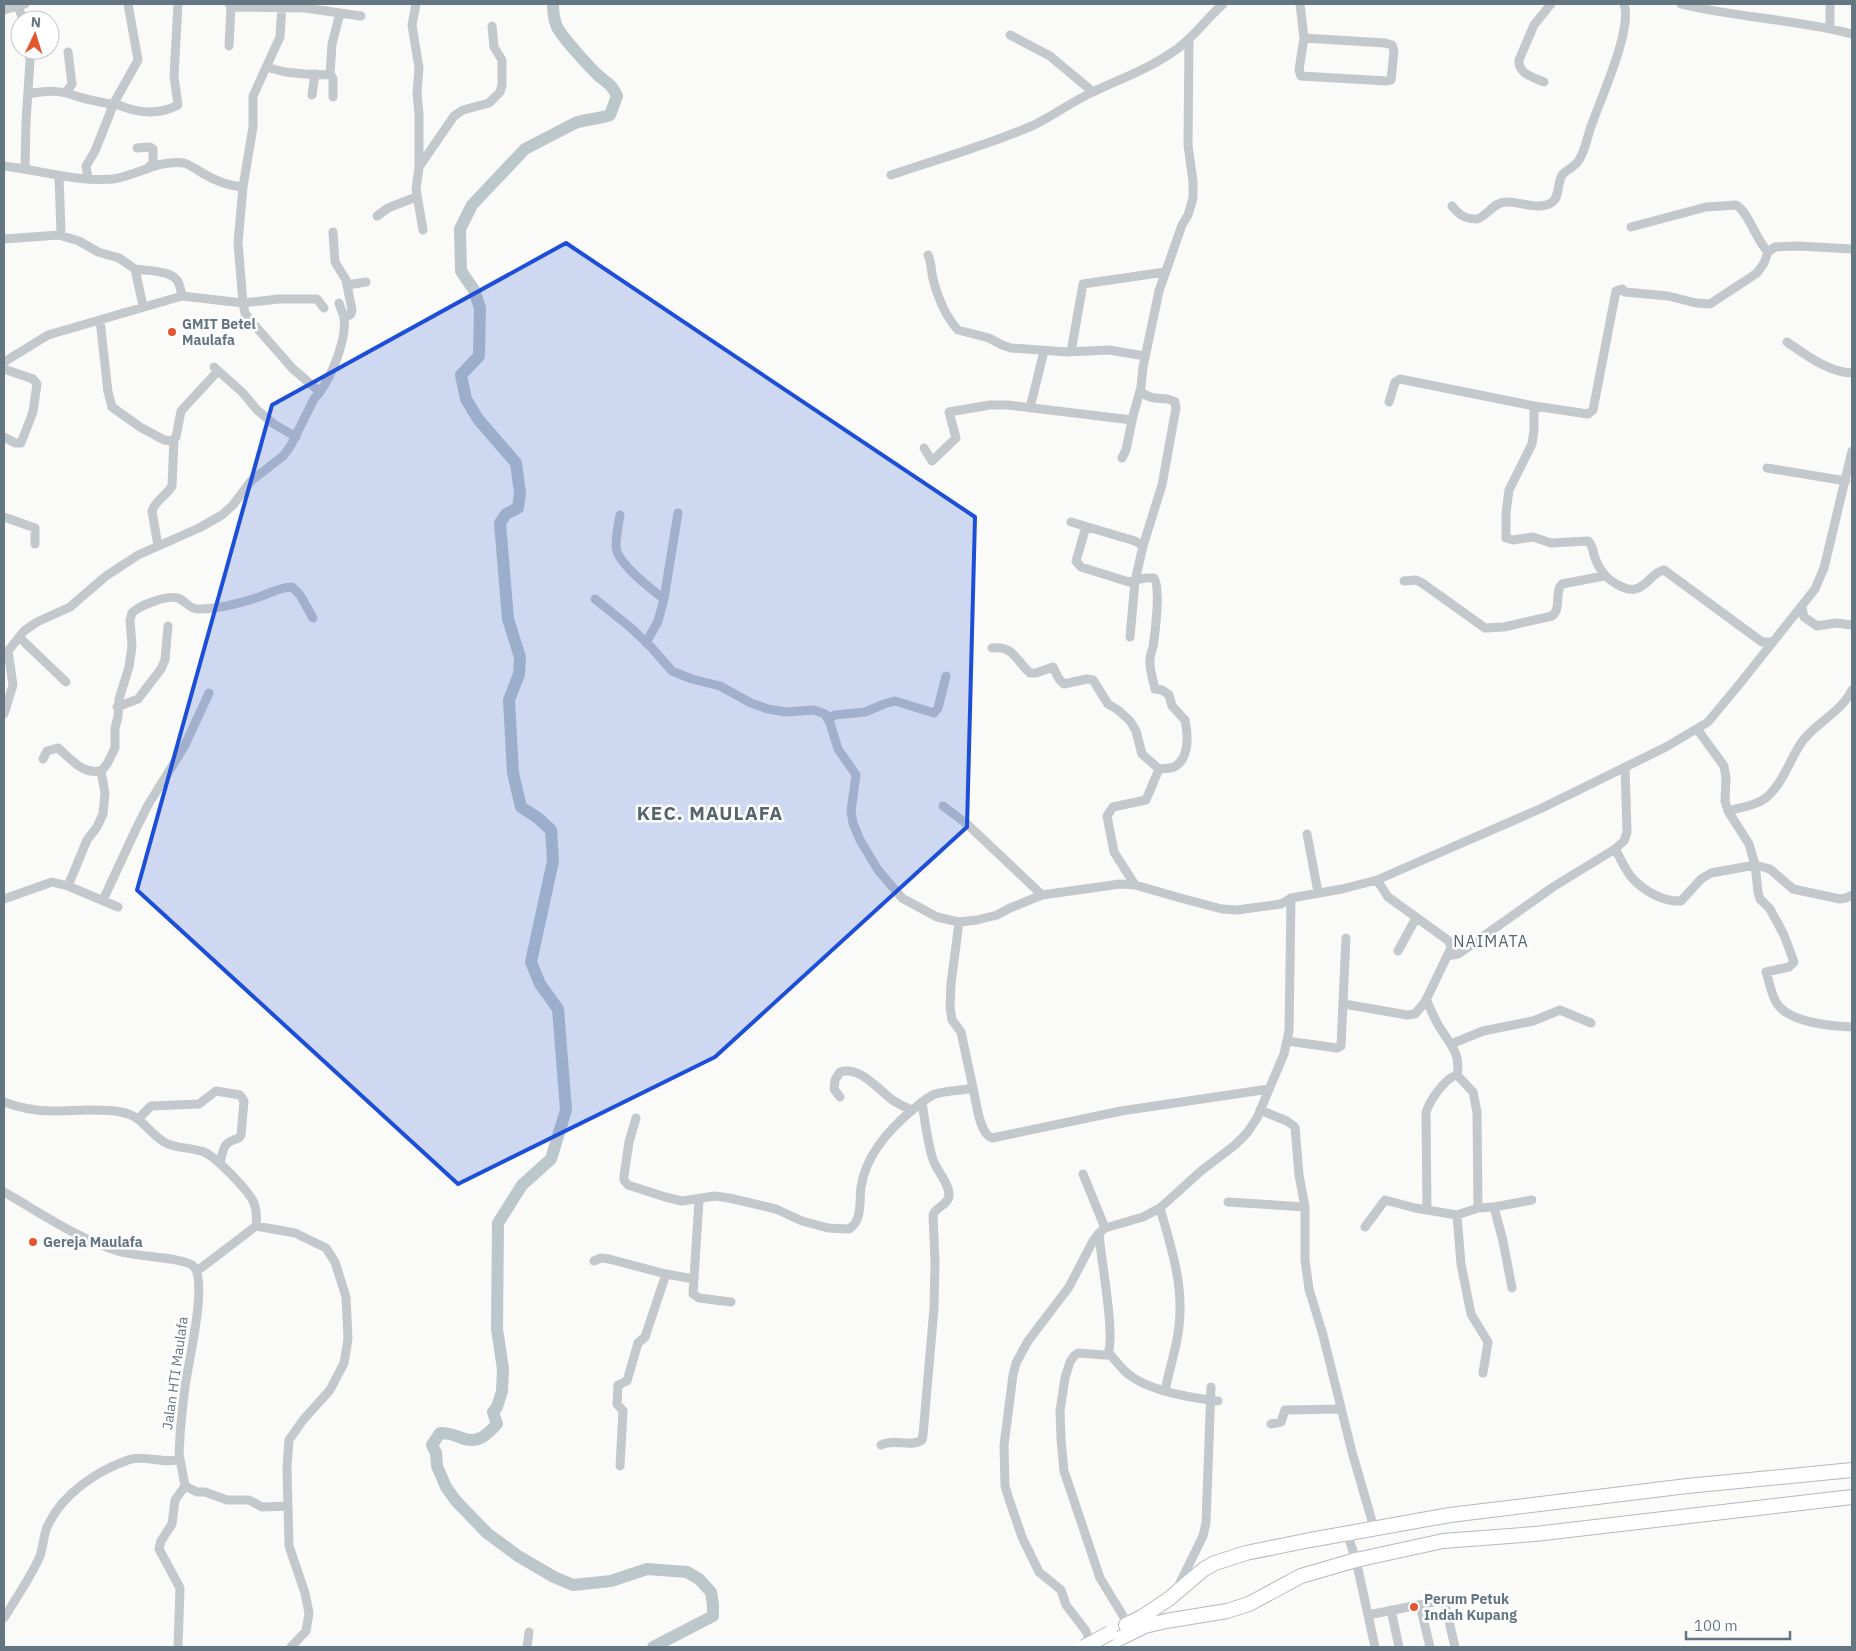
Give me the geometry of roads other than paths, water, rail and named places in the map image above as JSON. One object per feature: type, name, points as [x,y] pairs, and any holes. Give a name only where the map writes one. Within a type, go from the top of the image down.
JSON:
[{"type":"highway","points":[[1108,1641],[1128,1624],[1142,1617],[1175,1594],[1204,1569],[1215,1563],[1246,1554],[1347,1533],[1450,1515],[1687,1486],[1852,1470]]},
{"type":"highway","points":[[1084,1647],[1108,1641],[1145,1626],[1227,1612],[1249,1604],[1301,1576],[1356,1560],[1443,1541],[1535,1534],[1852,1497]]},
{"type":"street","points":[[88,178],[86,166],[95,151],[114,104],[138,60],[128,4]]},
{"type":"street","points":[[28,94],[51,90],[66,92],[79,97],[143,112],[161,110],[178,105],[174,76],[178,4]]},
{"type":"street","points":[[416,4],[412,25],[418,68],[419,168],[416,197],[423,230]]},
{"type":"street","points":[[891,175],[1020,130],[1093,92],[1155,63],[1189,39],[1223,4]]},
{"type":"street","points":[[1300,4],[1304,38],[1299,70],[1301,76],[1391,80],[1394,51],[1392,45],[1304,38]]},
{"type":"street","points":[[1544,82],[1522,71],[1518,66],[1534,25],[1551,4]]},
{"type":"street","points":[[1452,206],[1460,215],[1466,218],[1477,219],[1500,202],[1514,202],[1535,206],[1553,202],[1563,175],[1579,161],[1584,150],[1622,39],[1626,15],[1624,4]]},
{"type":"street","points":[[1681,4],[1830,28],[1852,34]]},
{"type":"street","points":[[1830,4],[1830,28]]},
{"type":"street","points":[[4,10],[21,5]]},
{"type":"street","points":[[229,46],[230,5],[306,6],[361,16]]},
{"type":"street","points":[[275,6],[280,37],[252,102],[253,127],[243,187],[238,243],[243,303],[245,313],[249,319],[293,368],[320,392]]},
{"type":"street","points":[[332,97],[333,79],[330,75],[332,44],[340,13]]},
{"type":"street","points":[[419,168],[454,116],[463,110],[489,104],[500,92],[502,85],[502,60],[494,47],[492,26]]},
{"type":"street","points":[[1010,35],[1050,56],[1093,92]]},
{"type":"street","points":[[1122,458],[1126,450],[1140,391],[1145,356],[1159,291],[1193,198],[1193,181],[1188,144],[1189,39]]},
{"type":"street","points":[[66,92],[72,84],[68,52]]},
{"type":"street","points":[[25,168],[30,60]]},
{"type":"street","points":[[266,67],[285,72],[330,75]]},
{"type":"street","points":[[312,95],[315,74]]},
{"type":"street","points":[[137,148],[150,147],[153,149],[153,163],[147,169]]},
{"type":"street","points":[[4,166],[25,168],[59,177],[114,179],[173,163],[184,163],[225,184],[243,187]]},
{"type":"street","points":[[59,177],[61,231],[59,235]]},
{"type":"street","points":[[377,216],[388,208],[416,197]]},
{"type":"street","points":[[1631,226],[1706,208],[1736,204],[1742,209],[1760,244],[1768,252]]},
{"type":"street","points":[[333,232],[335,262],[348,285],[352,313],[344,318]]},
{"type":"street","points":[[4,239],[59,235],[79,241],[98,252],[119,258],[135,269],[169,275],[178,282],[182,296]]},
{"type":"street","points":[[1389,402],[1395,382],[1400,380],[1534,406],[1588,414],[1593,410],[1616,291],[1622,289],[1625,292],[1668,296],[1696,303],[1710,304],[1757,273],[1764,263],[1768,252],[1775,247],[1788,245],[1852,249]]},
{"type":"street","points":[[928,256],[932,264],[933,276],[942,305],[958,330],[989,338],[1011,348],[1071,352],[1109,350],[1145,356]]},
{"type":"street","points":[[135,269],[144,306]]},
{"type":"street","points":[[1071,352],[1083,284],[1165,272]]},
{"type":"street","points":[[348,285],[366,282]]},
{"type":"street","points":[[4,362],[48,335],[182,296],[243,303],[279,299],[317,299],[324,308]]},
{"type":"street","points":[[4,714],[13,685],[8,651],[19,637],[37,622],[70,607],[106,576],[130,560],[199,528],[222,515],[233,505],[258,474],[283,456],[296,437],[307,412],[332,373],[342,338],[344,318],[339,302]]},
{"type":"street","points":[[100,320],[108,392],[112,407],[140,428],[164,440],[174,439],[178,434],[181,411],[215,369],[243,393],[257,410],[274,424],[296,437]]},
{"type":"street","points":[[1787,342],[1806,356],[1827,367],[1844,373],[1852,373]]},
{"type":"street","points":[[1030,408],[1044,351]]},
{"type":"street","points":[[4,369],[33,379],[37,384],[33,412],[21,443],[17,444],[4,437]]},
{"type":"street","points":[[1130,638],[1136,581],[1143,546],[1162,485],[1176,408],[1173,400],[1154,399],[1147,397],[1140,391]]},
{"type":"street","points":[[924,448],[932,461],[956,438],[949,412],[990,405],[1132,420]]},
{"type":"street","points":[[1534,406],[1532,444],[1509,490],[1506,513],[1506,538],[1512,540],[1533,537],[1551,544],[1588,541],[1604,576],[1620,586],[1633,590],[1642,586],[1660,571],[1666,571],[1762,642],[1773,642]]},
{"type":"street","points":[[158,546],[152,511],[153,507],[172,486],[174,439]]},
{"type":"street","points":[[595,599],[616,615],[672,671],[679,675],[720,686],[768,709],[786,712],[814,710],[821,712],[828,719],[838,749],[856,775],[856,787],[851,805],[852,817],[857,833],[869,856],[892,887],[906,901],[937,917],[959,922],[988,918],[1042,895],[1105,886],[1135,885],[1222,909],[1237,910],[1281,904],[1291,898],[1342,889],[1377,880],[1542,808],[1666,747],[1708,722],[1802,608],[1815,589],[1822,574],[1852,451]]},
{"type":"street","points":[[1767,468],[1846,481]]},
{"type":"street","points":[[646,643],[658,621],[664,599],[678,513]]},
{"type":"street","points":[[620,515],[616,547],[618,555],[627,568],[664,599]]},
{"type":"street","points":[[4,517],[35,528],[35,544]]},
{"type":"street","points":[[1071,522],[1135,541],[1143,546]]},
{"type":"street","points":[[992,648],[1008,649],[1030,673],[1036,674],[1053,667],[1064,684],[1086,679],[1093,680],[1108,704],[1130,720],[1136,731],[1142,754],[1158,769],[1173,768],[1178,765],[1184,756],[1188,742],[1186,723],[1184,717],[1172,706],[1169,695],[1162,690],[1155,689],[1151,673],[1150,659],[1158,591],[1157,582],[1154,578],[1129,582],[1123,581],[1088,570],[1078,564],[1076,561],[1086,527]]},
{"type":"street","points":[[1404,581],[1416,580],[1422,583],[1480,626],[1494,628],[1552,616],[1556,611],[1558,588],[1562,584],[1604,576]]},
{"type":"street","points":[[43,759],[47,751],[58,748],[84,770],[101,771],[107,764],[115,748],[114,728],[118,717],[117,707],[131,657],[132,635],[130,618],[134,611],[162,599],[180,599],[194,608],[204,608],[241,602],[280,588],[292,587],[296,589],[313,618]]},
{"type":"street","points":[[1802,608],[1804,617],[1817,626],[1836,623],[1852,625]]},
{"type":"street","points":[[117,707],[138,699],[161,669],[165,660],[168,626]]},
{"type":"street","points":[[19,637],[66,682]]},
{"type":"street","points":[[828,719],[835,715],[864,712],[895,701],[934,713],[937,710],[946,676]]},
{"type":"street","points":[[1728,811],[1756,804],[1773,791],[1783,777],[1802,741],[1844,703],[1852,690]]},
{"type":"street","points":[[103,900],[136,829],[184,747],[209,693]]},
{"type":"street","points":[[1698,729],[1724,766],[1726,778],[1725,801],[1728,811],[1749,844],[1755,865],[1760,899],[1770,909],[1784,935],[1794,962],[1789,967],[1766,972],[1776,1003],[1789,1015],[1816,1024],[1852,1027]]},
{"type":"street","points":[[1448,956],[1458,954],[1553,887],[1615,849],[1624,841],[1627,836],[1625,767]]},
{"type":"street","points":[[1135,885],[1114,852],[1107,816],[1113,807],[1146,800],[1158,769]]},
{"type":"street","points":[[68,886],[87,840],[97,827],[103,814],[105,793],[101,771]]},
{"type":"street","points":[[943,806],[967,824],[1042,895]]},
{"type":"street","points":[[1306,834],[1318,892]]},
{"type":"street","points":[[1615,849],[1633,879],[1647,890],[1672,901],[1681,901],[1700,879],[1711,873],[1755,865],[1770,869],[1793,890],[1840,899],[1852,895]]},
{"type":"street","points":[[1344,1004],[1411,1016],[1426,999],[1451,948],[1449,941],[1388,897],[1377,880]]},
{"type":"street","points":[[4,900],[52,882],[68,886],[118,907]]},
{"type":"street","points":[[1092,1647],[1086,1631],[1066,1606],[1061,1590],[1039,1572],[1017,1523],[1006,1486],[1005,1431],[1016,1363],[1033,1335],[1069,1288],[1090,1246],[1102,1231],[1143,1217],[1160,1208],[1201,1171],[1235,1145],[1252,1126],[1284,1054],[1287,1041],[1290,1014],[1291,898]]},
{"type":"street","points":[[1398,951],[1416,918]]},
{"type":"street","points":[[959,922],[951,984],[950,1008],[952,1020],[962,1032],[982,1130],[988,1137],[992,1138],[1121,1111],[1269,1089]]},
{"type":"street","points":[[1287,1041],[1340,1048],[1344,1004],[1346,938]]},
{"type":"street","points":[[1426,999],[1458,1058],[1457,1075],[1473,1092],[1476,1103],[1478,1208]]},
{"type":"street","points":[[1451,1044],[1484,1030],[1533,1021],[1560,1010],[1591,1023]]},
{"type":"street","points":[[840,1097],[834,1089],[835,1080],[840,1072],[849,1071],[865,1077],[898,1104],[912,1110]]},
{"type":"street","points":[[1427,1210],[1426,1113],[1428,1106],[1445,1082],[1457,1075]]},
{"type":"street","points":[[636,1118],[626,1161],[624,1176],[626,1183],[640,1190],[674,1199],[688,1201],[715,1196],[729,1198],[776,1209],[802,1221],[828,1228],[849,1229],[854,1225],[859,1215],[862,1179],[873,1155],[893,1127],[922,1102],[937,1094],[973,1088]]},
{"type":"street","points":[[139,1118],[147,1108],[157,1104],[200,1104],[216,1091],[240,1095],[244,1101],[241,1135],[239,1138],[230,1140],[225,1144],[220,1163]]},
{"type":"street","points":[[4,1102],[24,1109],[40,1111],[92,1110],[120,1112],[139,1118],[155,1135],[165,1142],[205,1153],[220,1163],[252,1199],[257,1213],[256,1226]]},
{"type":"street","points":[[881,1445],[895,1442],[917,1443],[922,1440],[923,1435],[934,1308],[933,1216],[934,1212],[948,1200],[949,1196],[948,1189],[933,1160],[922,1102]]},
{"type":"street","points":[[1260,1110],[1287,1121],[1295,1127],[1305,1206],[1305,1260],[1309,1289],[1374,1528]]},
{"type":"street","points":[[1083,1174],[1102,1231],[1110,1331],[1109,1354],[1128,1374],[1145,1384],[1214,1401]]},
{"type":"street","points":[[4,1192],[68,1230],[109,1248],[136,1256],[190,1264],[197,1270],[256,1226],[295,1233],[326,1248],[335,1262],[346,1297],[348,1339],[344,1363],[330,1390],[303,1420],[289,1440],[287,1468],[289,1546],[305,1593],[309,1613],[306,1630],[291,1647]]},
{"type":"street","points":[[699,1200],[693,1290],[696,1296],[731,1302]]},
{"type":"street","points":[[1365,1227],[1385,1200],[1457,1215],[1478,1208],[1532,1200]]},
{"type":"street","points":[[1228,1202],[1305,1206]]},
{"type":"street","points":[[1494,1207],[1512,1288]]},
{"type":"street","points":[[1160,1208],[1178,1274],[1181,1303],[1179,1327],[1165,1390]]},
{"type":"street","points":[[1457,1215],[1461,1264],[1471,1314],[1488,1342],[1484,1373]]},
{"type":"street","points":[[594,1261],[601,1258],[610,1258],[666,1274],[694,1279]]},
{"type":"street","name":"Jalan HTI Maulafa","points":[[185,1486],[179,1448],[185,1387],[197,1321],[197,1270]]},
{"type":"street","points":[[620,1466],[623,1411],[617,1404],[618,1385],[627,1381],[638,1343],[646,1337],[666,1274]]},
{"type":"street","points":[[1109,1354],[1078,1353],[1070,1362],[1065,1378],[1060,1411],[1061,1440],[1064,1471],[1100,1578],[1128,1624]]},
{"type":"street","points":[[1175,1594],[1202,1536],[1206,1523],[1214,1401],[1211,1387]]},
{"type":"street","points":[[1271,1424],[1281,1422],[1285,1410],[1341,1409]]},
{"type":"street","points":[[4,1618],[40,1556],[48,1524],[54,1513],[75,1491],[92,1476],[129,1460],[144,1458],[170,1461],[180,1459]]},
{"type":"street","points":[[178,1647],[180,1588],[159,1549],[161,1541],[172,1524],[174,1500],[185,1486],[197,1492],[205,1492],[222,1499],[249,1500],[262,1507],[288,1506]]},
{"type":"street","points":[[1347,1533],[1356,1560],[1375,1647]]},
{"type":"street","points":[[1368,1615],[1444,1600],[1455,1647]]},
{"type":"street","points":[[1420,1605],[1430,1647]]},
{"type":"street","points":[[1391,1610],[1399,1647]]},
{"type":"street","points":[[528,1647],[529,1632]]},
{"type":"waterway","points":[[553,4],[555,21],[560,32],[590,67],[612,87],[617,96],[610,115],[575,123],[525,149],[472,205],[460,229],[461,271],[474,290],[480,308],[479,356],[461,375],[466,399],[478,419],[516,463],[520,493],[518,508],[506,514],[500,523],[508,619],[520,657],[519,674],[509,700],[513,773],[521,807],[538,818],[551,830],[553,861],[531,962],[540,984],[558,1009],[566,1110],[551,1159],[522,1185],[498,1223],[497,1329],[503,1369],[502,1391],[497,1407],[493,1412],[497,1424],[489,1432],[476,1440],[440,1433],[432,1445],[436,1453],[437,1466],[446,1487],[456,1501],[487,1533],[518,1556],[554,1577],[573,1585],[611,1581],[647,1569],[687,1572],[699,1579],[711,1592],[713,1616],[653,1647]]},
{"type":"place","name":"GMIT Betel Maulafa","points":[[172,332]]},
{"type":"place","name":"Gereja Maulafa","points":[[33,1242]]},
{"type":"place","name":"Perum Petuk Indah Kupang","points":[[1414,1607]]},
{"type":"district","name":"KEC. MAULAFA","points":[[710,813]]},
{"type":"district","name":"NAIMATA","points":[[1491,941]]}]
